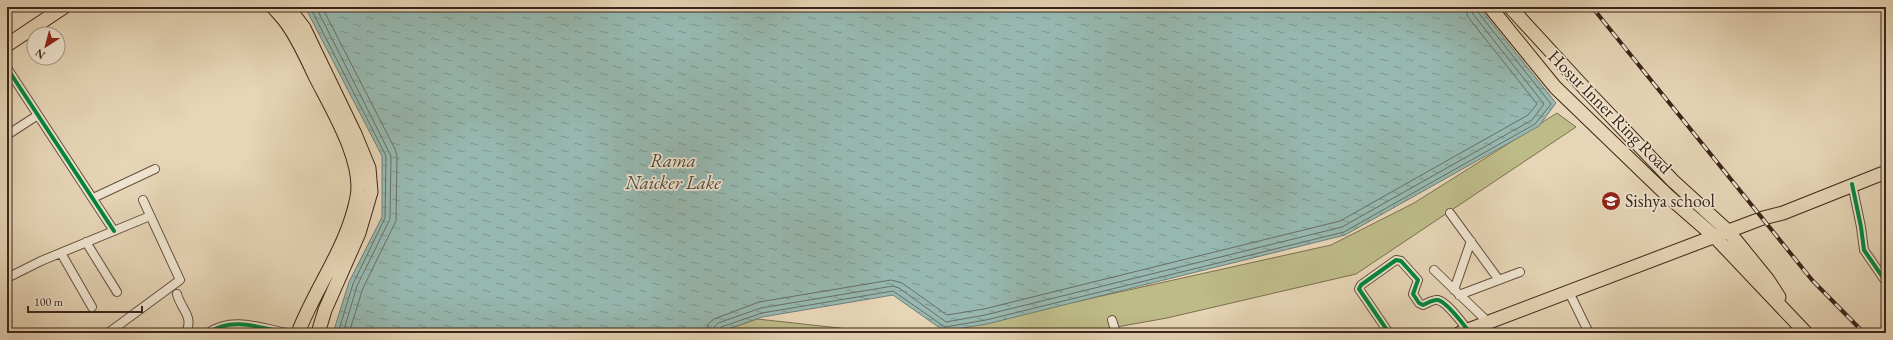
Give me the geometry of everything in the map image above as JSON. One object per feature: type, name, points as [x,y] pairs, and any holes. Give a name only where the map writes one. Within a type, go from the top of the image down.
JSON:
[{"type":"main road","points":[[7,45],[64,7]]},
{"type":"main road","points":[[273,7],[288,25],[306,57],[343,131],[357,172],[357,197],[348,226],[336,255],[303,318],[298,333]]},
{"type":"main road","points":[[288,7],[304,28],[355,134],[368,168],[371,192],[359,233],[325,310],[318,333]]},
{"type":"main road","name":"Hosur Inner Ring Road","points":[[1490,7],[1555,87],[1668,196],[1715,237],[1768,295],[1806,333]]},
{"type":"main road","name":"Hosur Inner Ring Road","points":[[1510,7],[1673,181],[1729,232],[1768,280],[1796,322]]},
{"type":"main road","points":[[1599,129],[1612,117]]},
{"type":"main road","points":[[1464,331],[1783,213],[1852,184],[1886,172]]},
{"type":"street","points":[[7,68],[114,230]]},
{"type":"street","points":[[7,135],[38,115]]},
{"type":"street","points":[[92,198],[155,169]]},
{"type":"street","points":[[1852,184],[1864,250],[1886,282]]},
{"type":"street","points":[[108,333],[180,280],[143,200]]},
{"type":"street","points":[[1450,214],[1499,280]]},
{"type":"street","points":[[7,278],[86,242],[150,216]]},
{"type":"street","points":[[1457,292],[1471,241]]},
{"type":"street","points":[[86,242],[117,292]]},
{"type":"street","points":[[61,253],[92,307]]},
{"type":"street","points":[[1389,333],[1359,289],[1361,285],[1396,260],[1401,261],[1418,280],[1413,294],[1419,303],[1423,305],[1434,300],[1440,301],[1464,331]]},
{"type":"street","points":[[1434,270],[1488,322]]},
{"type":"street","points":[[1457,292],[1499,280],[1520,272]]},
{"type":"street","points":[[1569,292],[1589,333]]},
{"type":"street","points":[[177,294],[188,317],[189,325],[186,332]]},
{"type":"street","points":[[1112,320],[1116,333]]},
{"type":"street","points":[[208,333],[225,324],[236,323],[287,333]]},
{"type":"shaded area","points":[[1557,113],[1576,127],[1356,274],[1167,318],[1083,333],[717,333],[757,319],[876,332],[944,331],[1331,245],[1414,203]]},
{"type":"water","name":"Rama Naicker Lake","points":[[305,7],[1479,7],[1556,103],[1539,126],[1345,235],[987,324],[944,331],[893,295],[762,317],[717,333],[333,333],[349,282],[382,217],[382,156]]},
{"type":"railway","points":[[1592,7],[1812,280],[1864,333]]},
{"type":"cycle path","points":[[7,68],[114,231]]},
{"type":"cycle path","points":[[1852,184],[1864,250],[1886,282]]},
{"type":"cycle path","points":[[1389,333],[1359,289],[1361,285],[1396,260],[1401,261],[1418,280],[1413,294],[1419,303],[1423,305],[1434,300],[1442,302],[1468,330]]},
{"type":"cycle path","points":[[208,333],[217,328],[237,324],[257,326],[287,333]]},
{"type":"place","name":"Sishya school","points":[[1611,201]]}]
